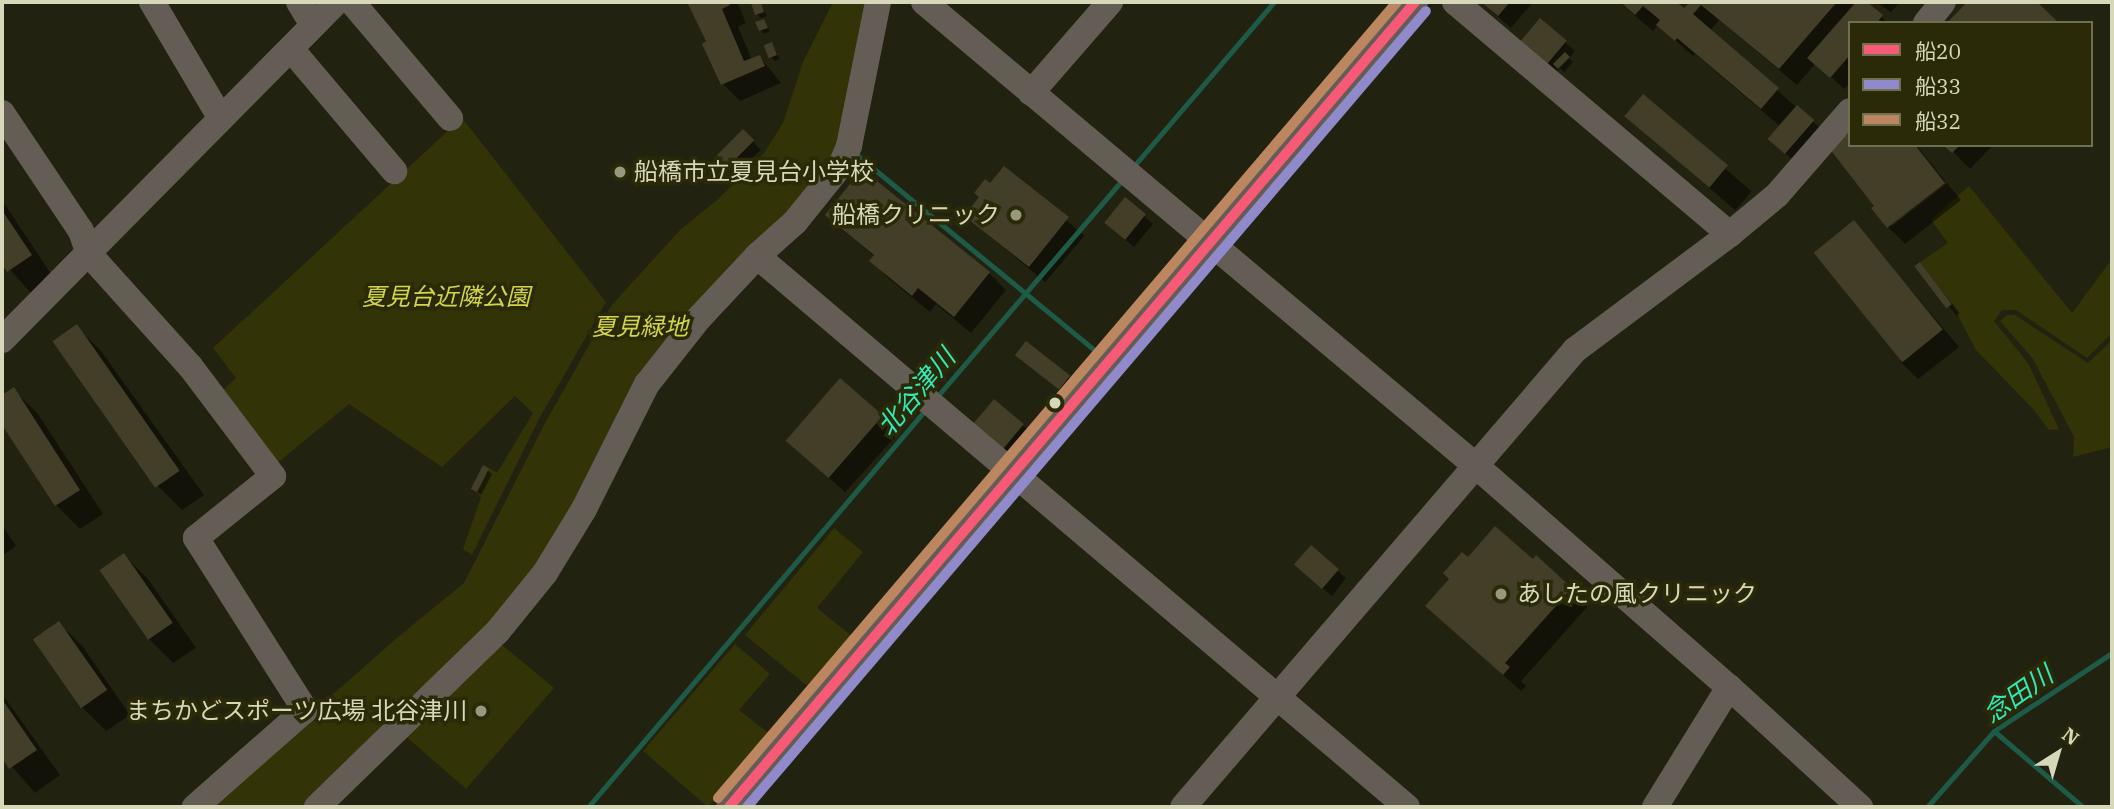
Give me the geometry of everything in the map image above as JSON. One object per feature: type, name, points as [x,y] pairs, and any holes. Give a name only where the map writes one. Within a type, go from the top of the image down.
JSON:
[{"type":"street","points":[[152,2],[220,117]]},
{"type":"street","points":[[299,2],[313,25]]},
{"type":"street","points":[[2,340],[220,117],[337,2]]},
{"type":"street","points":[[352,2],[450,118]]},
{"type":"street","points":[[317,807],[498,631],[545,573],[584,509],[647,384],[700,317],[757,256],[795,222],[841,165],[849,146],[878,2]]},
{"type":"street","points":[[924,2],[1475,465],[1729,687],[1860,807]]},
{"type":"street","points":[[1031,93],[1110,2]]},
{"type":"street","points":[[1455,2],[1730,234]]},
{"type":"street","points":[[1928,21],[1943,2]]},
{"type":"street","points":[[729,807],[1209,243],[1408,4]]},
{"type":"street","points":[[290,49],[394,171]]},
{"type":"street","points":[[2,113],[81,231],[89,254],[190,366],[273,475],[196,538],[305,710],[195,807]]},
{"type":"street","points":[[1183,807],[1575,350],[1730,234],[1777,195],[1848,113]]},
{"type":"street","points":[[757,256],[1407,807]]},
{"type":"street","points":[[1656,807],[1729,687]]},
{"type":"green space","name":"夏見緑地","points":[[833,2],[874,2],[836,160],[694,313],[541,571],[307,807],[205,807],[398,637],[464,583],[544,425],[611,306],[680,230],[717,200],[764,153],[783,123],[803,62]]},
{"type":"green space","name":"夏見台近隣公園","points":[[462,118],[606,302],[539,419],[472,555],[463,549],[481,497],[476,492],[489,468],[497,473],[533,413],[515,396],[442,467],[349,404],[275,465],[220,393],[236,378],[213,348]]},
{"type":"green space","points":[[1969,186],[2072,313],[2112,259],[2112,333],[2087,358],[2016,310],[2002,310],[1994,321],[2028,363],[2059,429],[2049,430],[2033,409],[1976,350],[1952,304],[1920,262],[1948,243],[1931,220]]},
{"type":"green space","points":[[2007,315],[2015,315],[2088,363],[2112,340],[2112,447],[2073,457],[2074,437],[2033,359],[2000,321]]},
{"type":"green space","points":[[834,528],[863,552],[817,608],[853,637],[814,681],[806,685],[745,635]]},
{"type":"green space","name":"まちかどスポーツ広場 北谷津川","points":[[501,644],[554,688],[466,789],[403,734]]},
{"type":"green space","points":[[735,644],[770,674],[739,710],[771,735],[708,807],[643,751]]},
{"type":"building","points":[[687,2],[729,2],[730,5],[722,9],[744,61],[760,55],[765,66],[721,85],[702,44],[706,41]]},
{"type":"building","points":[[761,2],[764,12],[755,15],[751,3]]},
{"type":"building","points":[[1481,2],[1510,2],[1498,16]]},
{"type":"building","points":[[1620,2],[1676,2],[1684,8],[1690,2],[1837,2],[1779,69],[1701,5],[1693,14],[1779,88],[1761,109],[1677,38],[1675,41],[1656,25],[1660,20],[1643,6],[1635,15]]},
{"type":"building","points":[[1856,2],[1867,2],[1883,15],[1878,21],[1848,21],[1848,57],[1830,78],[1807,58]]},
{"type":"building","points":[[1967,2],[2037,2],[2057,21],[1949,21]]},
{"type":"building","points":[[1540,18],[1567,40],[1548,63],[1521,41]]},
{"type":"building","points":[[764,19],[768,28],[759,31],[755,22]]},
{"type":"building","points":[[772,42],[777,55],[769,58],[764,45]]},
{"type":"building","points":[[1565,52],[1570,57],[1558,69],[1553,64]]},
{"type":"building","points":[[1643,94],[1728,165],[1709,188],[1624,116]]},
{"type":"building","points":[[1797,105],[1814,120],[1785,154],[1767,139]]},
{"type":"building","points":[[743,129],[754,140],[728,166],[717,155]]},
{"type":"building","points":[[1848,134],[1848,147],[1917,147],[1945,183],[1887,228],[1871,208],[1874,206],[1829,148]]},
{"type":"building","points":[[1945,147],[1958,147],[1952,153]]},
{"type":"building","points":[[1004,166],[1069,217],[1029,267],[964,216],[979,197],[974,193],[985,179],[990,183]]},
{"type":"building","points":[[862,169],[990,272],[954,317],[918,288],[912,296],[869,261],[874,255],[825,215]]},
{"type":"building","points":[[1125,197],[1146,214],[1125,240],[1104,223]]},
{"type":"building","points":[[2,210],[32,255],[7,272],[2,264]]},
{"type":"building","points":[[1854,220],[1943,330],[1902,362],[1814,253]]},
{"type":"building","points":[[1920,262],[1952,304],[1946,309],[1914,266]]},
{"type":"building","points":[[77,324],[180,471],[155,488],[52,341]]},
{"type":"building","points":[[1026,341],[1070,375],[1059,390],[1015,355]]},
{"type":"building","points":[[840,378],[883,415],[829,478],[786,441]]},
{"type":"building","points":[[14,387],[80,490],[55,506],[2,425],[2,395]]},
{"type":"building","points":[[994,399],[1024,424],[1001,451],[972,426]]},
{"type":"building","points":[[483,465],[489,468],[477,492],[471,489]]},
{"type":"building","points":[[1495,526],[1533,559],[1536,555],[1572,588],[1505,663],[1510,667],[1503,675],[1425,606],[1449,579],[1443,573],[1462,552],[1468,557]]},
{"type":"building","points":[[1311,545],[1339,569],[1322,589],[1294,565]]},
{"type":"building","points":[[124,553],[173,623],[148,640],[99,570]]},
{"type":"building","points":[[59,621],[107,690],[81,708],[33,639]]},
{"type":"building","points":[[2,699],[37,750],[9,769],[2,758]]},
{"type":"waterway","name":"北谷津川","points":[[1133,167],[1274,2]]},
{"type":"waterway","points":[[857,155],[1096,351]]},
{"type":"waterway","name":"北谷津川","points":[[935,399],[1122,180]]},
{"type":"waterway","name":"北谷津川","points":[[588,807],[926,409]]},
{"type":"waterway","name":"念田川","points":[[1927,807],[1994,731],[2112,653]]},
{"type":"waterway","points":[[1994,731],[2083,807]]},
{"type":"transit line","name":"船32","points":[[718,798],[1397,2]]},
{"type":"transit line","name":"船20","points":[[729,807],[1415,2]]},
{"type":"transit line","name":"船33","points":[[747,807],[1426,11]]},
{"type":"place","name":"船橋市立夏見台小学校","points":[[620,172]]},
{"type":"place","name":"船橋クリニック","points":[[1016,215]]},
{"type":"place","name":"あしたの風クリニック","points":[[1501,594]]},
{"type":"place","name":"まちかどスポーツ広場 北谷津川","points":[[481,711]]}]
